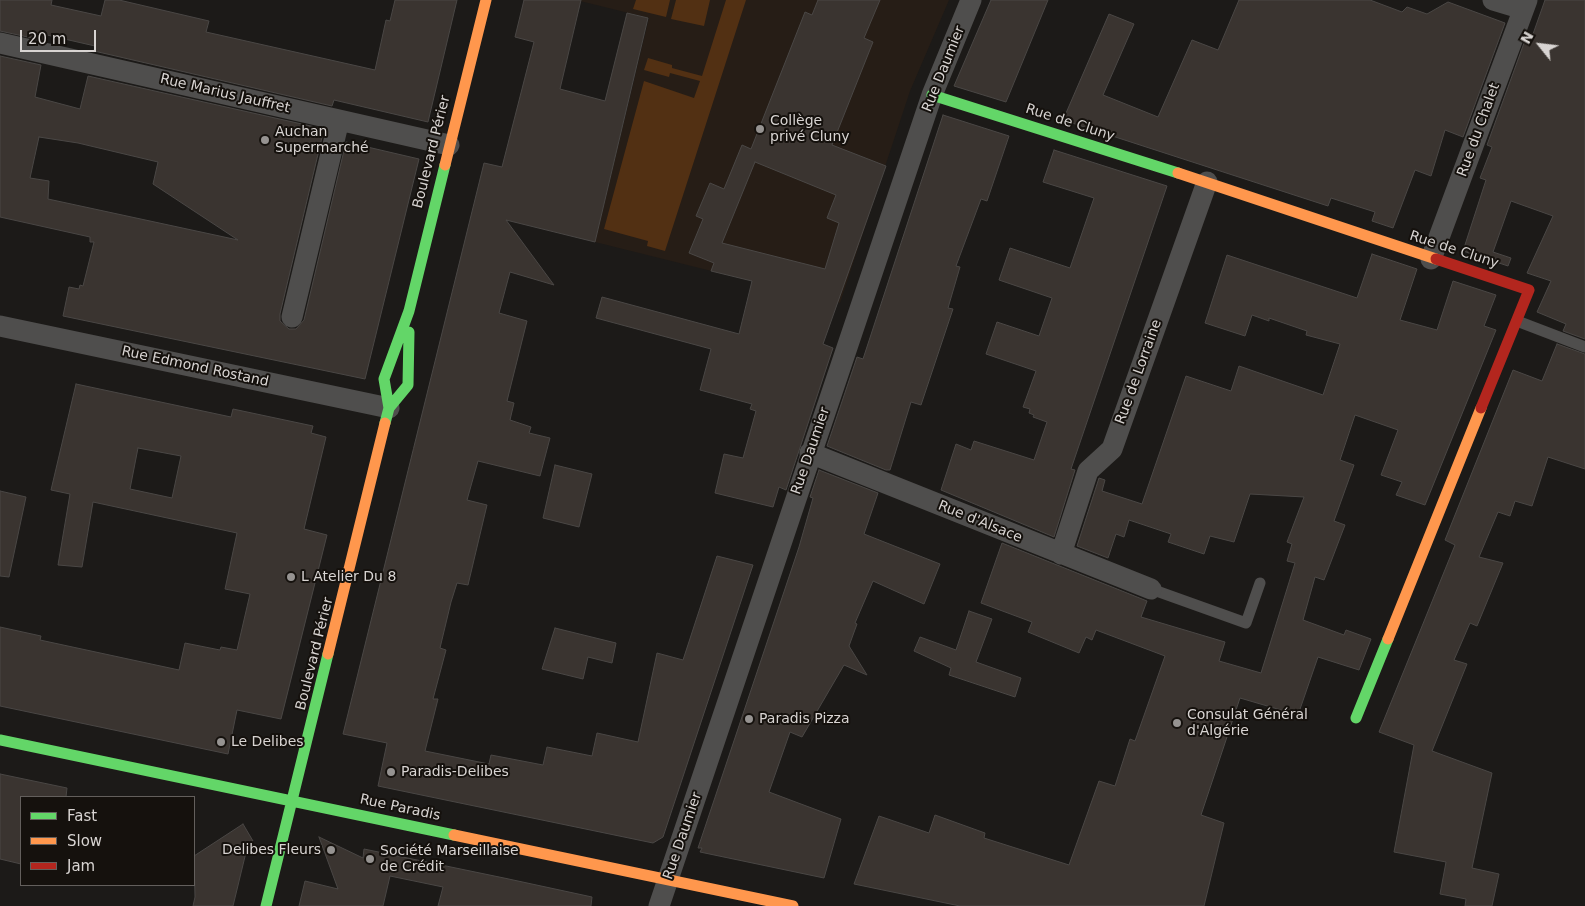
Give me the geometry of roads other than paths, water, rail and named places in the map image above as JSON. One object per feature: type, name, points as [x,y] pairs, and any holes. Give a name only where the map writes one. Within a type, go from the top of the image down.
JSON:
[{"type":"street","name":"Boulevard Périer","points":[[266,906],[313,723],[389,408],[384,380],[409,311],[486,0]]},
{"type":"street","name":"Rue Daumier","points":[[659,906],[932,95],[972,0]]},
{"type":"street","points":[[1493,0],[1525,4]]},
{"type":"street","name":"Rue du Chalet","points":[[1431,259],[1525,4]]},
{"type":"street","name":"Rue Marius Jauffret","points":[[0,43],[449,145]]},
{"type":"street","name":"Rue de Cluny","points":[[932,95],[1206,182],[1431,259],[1529,290],[1356,718]]},
{"type":"street","points":[[292,317],[339,120]]},
{"type":"street","name":"Rue de Lorraine","points":[[1061,554],[1088,471],[1112,449],[1206,182]]},
{"type":"street","name":"Boulevard Périer","points":[[389,408],[408,385],[409,311]]},
{"type":"street","name":"Rue Edmond Rostand","points":[[0,326],[389,408]]},
{"type":"street","name":"Rue d'Alsace","points":[[810,453],[1151,589]]},
{"type":"street","name":"Rue Paradis","points":[[0,740],[794,906]]},
{"type":"lane","points":[[1517,321],[1585,347]]},
{"type":"lane","points":[[1151,589],[1246,623],[1260,583]]},
{"type":"place","name":"Collège privé Cluny","points":[[760,129]]},
{"type":"place","name":"Auchan Supermarché","points":[[265,140]]},
{"type":"place","name":"L Atelier Du 8","points":[[291,577]]},
{"type":"place","name":"Paradis Pizza","points":[[749,719]]},
{"type":"place","name":"Consulat Général d'Algérie","points":[[1177,723]]},
{"type":"place","name":"Le Delibes","points":[[221,742]]},
{"type":"place","name":"Paradis-Delibes","points":[[391,772]]},
{"type":"place","name":"Delibes Fleurs","points":[[331,850]]},
{"type":"place","name":"Société Marseillaise de Crédit","points":[[370,859]]}]
